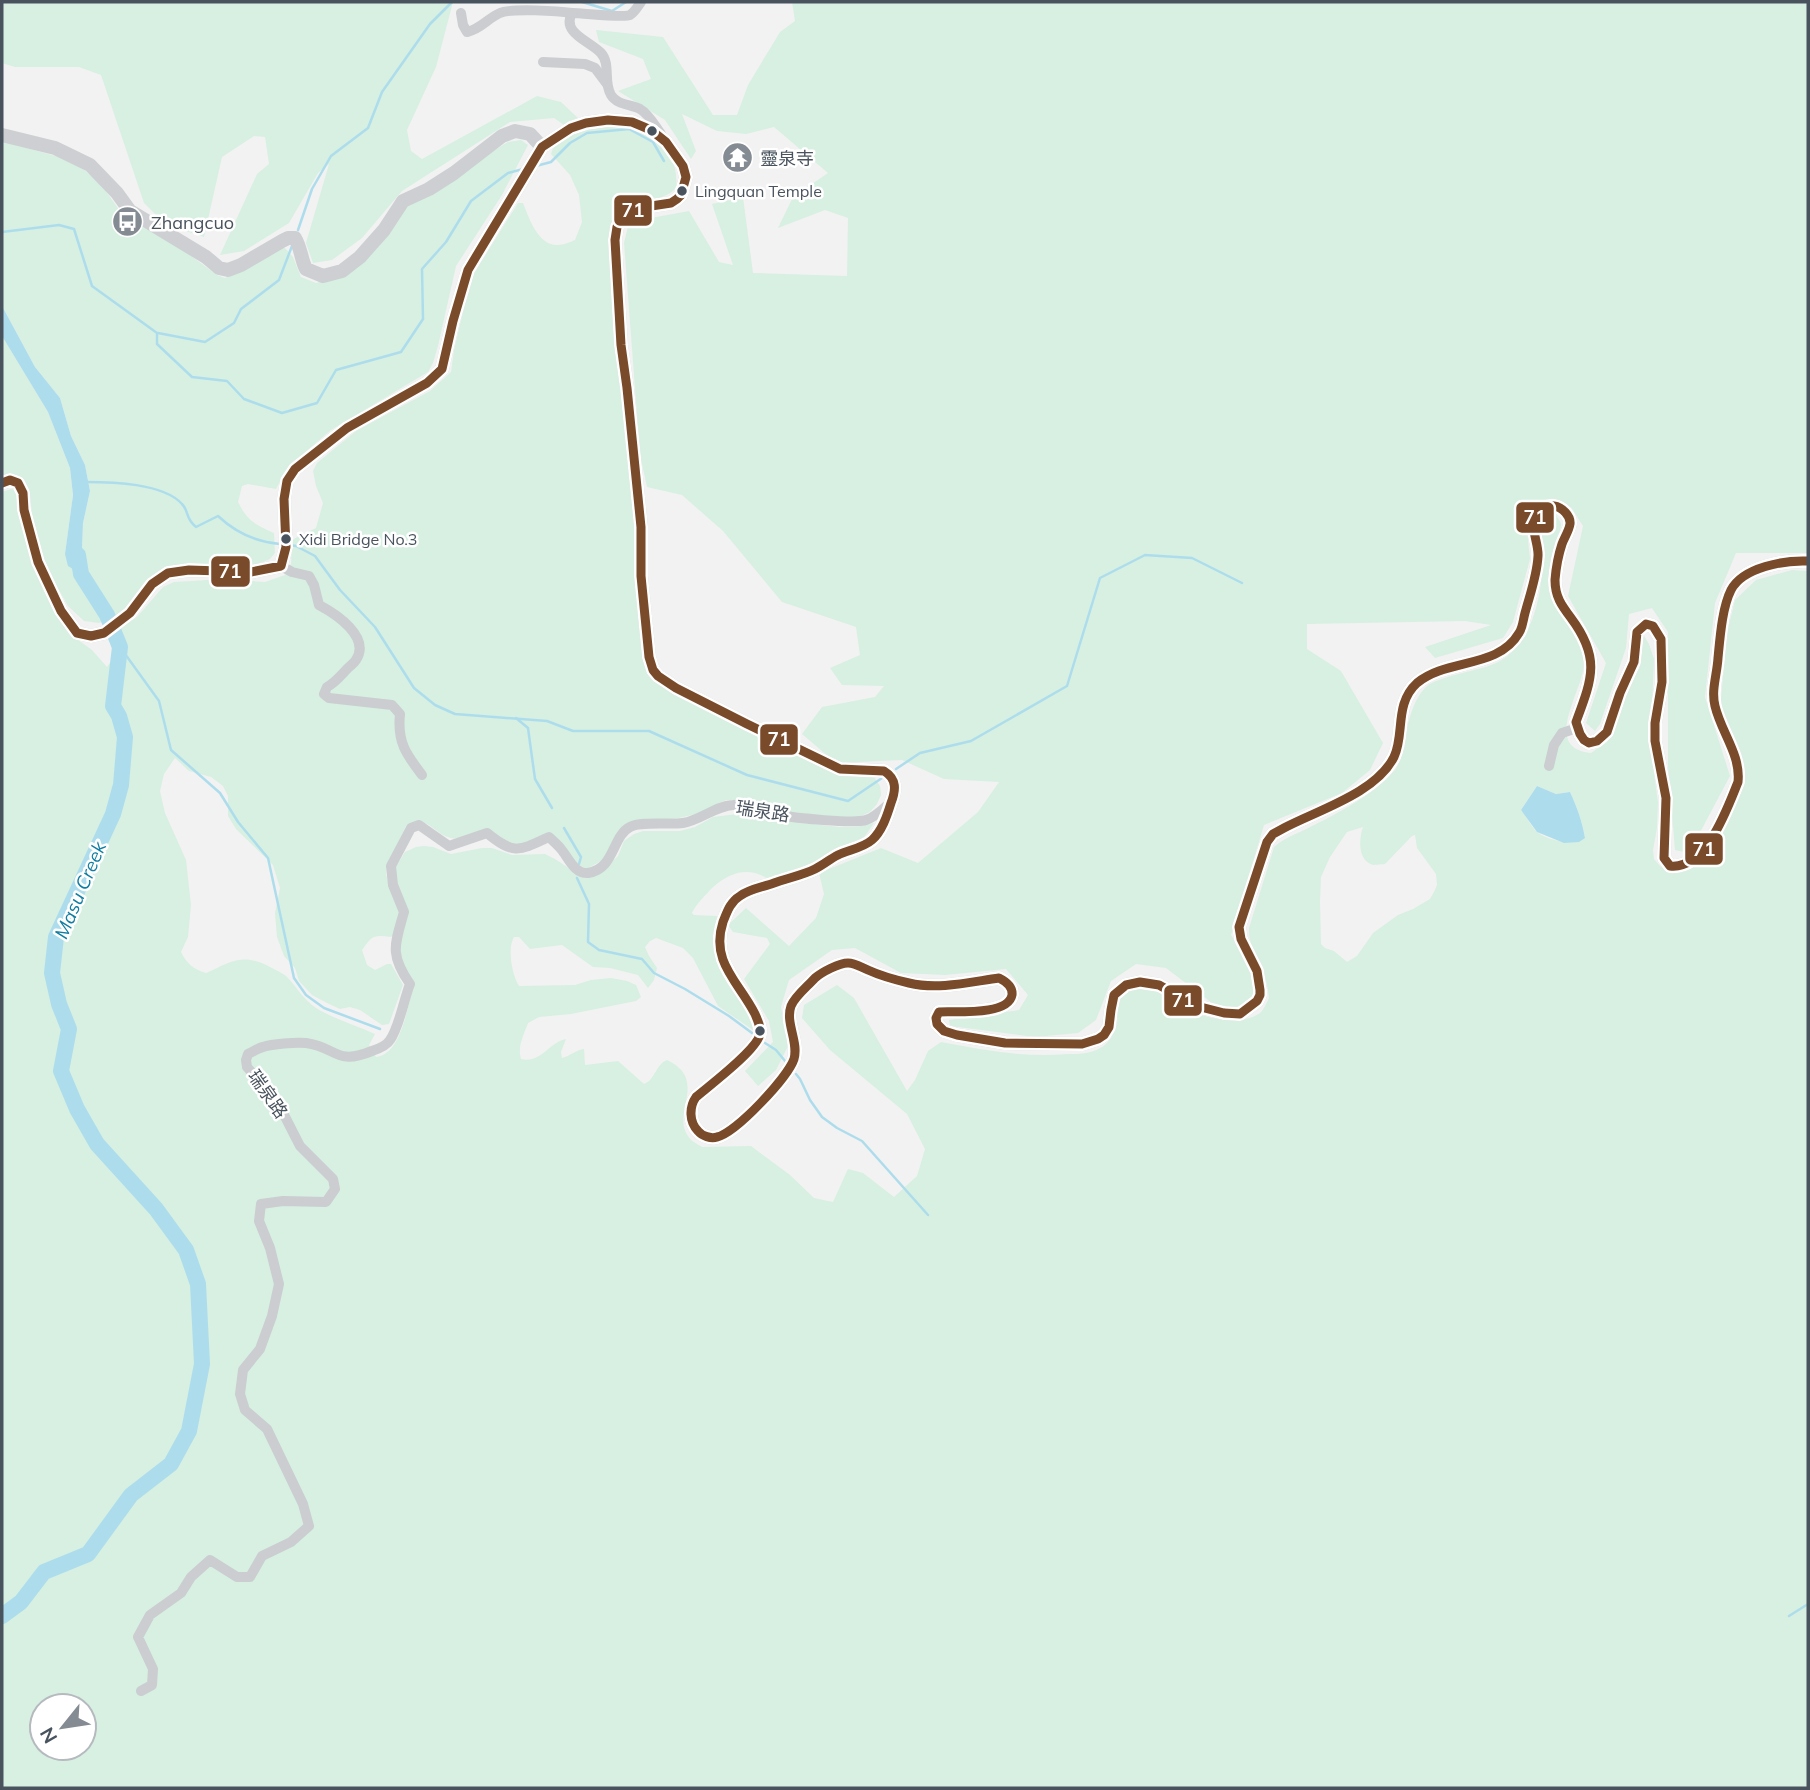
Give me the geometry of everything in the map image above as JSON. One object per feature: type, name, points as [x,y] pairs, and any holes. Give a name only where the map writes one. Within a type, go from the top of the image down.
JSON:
[{"type":"street","points":[[461,13],[467,32],[476,30],[503,11],[593,13],[625,17],[632,14],[641,2]]},
{"type":"street","points":[[572,13],[570,25],[579,38],[602,54],[611,96],[618,102],[641,109],[650,118],[683,166],[686,177],[681,195],[671,203],[629,211],[621,220],[615,240],[621,345],[641,527],[641,576],[651,664],[658,676],[676,688],[840,769],[884,771],[889,774],[895,790],[884,823],[869,843],[837,855],[813,870],[751,890],[730,904],[721,930],[721,956],[761,1031],[759,1038],[744,1056],[692,1103],[693,1124],[704,1136],[717,1138],[737,1127],[770,1092],[791,1066],[795,1055],[791,1006],[817,976],[846,962],[919,985],[932,986],[999,978],[1010,986],[1012,992],[1012,997],[1003,1005],[981,1011],[939,1012],[936,1018],[937,1024],[944,1031],[1005,1042],[1082,1044],[1098,1039],[1109,1027],[1114,995],[1133,982],[1159,985],[1185,1003],[1224,1013],[1240,1014],[1248,1009],[1257,1001],[1260,990],[1257,971],[1241,939],[1239,927],[1267,842],[1284,828],[1358,792],[1382,773],[1394,757],[1402,709],[1415,685],[1434,673],[1494,655],[1508,647],[1522,626],[1534,585],[1538,558],[1533,524],[1535,516],[1541,509],[1549,506],[1562,509],[1570,524],[1557,565],[1555,591],[1581,632],[1591,664],[1591,680],[1576,722],[1584,740],[1589,743],[1597,741],[1607,732],[1634,662],[1637,632],[1646,624],[1653,626],[1661,639],[1662,682],[1655,723],[1655,741],[1666,798],[1664,858],[1671,866],[1688,863],[1710,842],[1738,782],[1737,762],[1715,708],[1713,695],[1730,591],[1735,583],[1764,567],[1808,561]]},
{"type":"street","points":[[543,62],[585,64],[595,68],[607,84]]},
{"type":"street","points":[[281,566],[286,543],[284,499],[287,481],[295,469],[347,428],[427,383],[442,369],[468,270],[542,147],[571,128],[595,120],[642,125],[666,142]]},
{"type":"street","points":[[2,135],[55,148],[90,165],[130,211],[206,257],[219,268],[228,270],[241,265],[282,241],[295,238],[306,269],[323,276],[342,271],[359,257],[384,230],[403,201],[454,173],[502,136],[515,131],[530,134],[542,147]]},
{"type":"street","points":[[2,483],[10,480],[18,483],[23,493],[24,510],[38,562],[61,611],[77,633],[91,636],[104,633],[130,613],[152,584],[168,573],[189,570],[251,572],[281,566],[309,576],[319,605],[342,619],[356,635],[360,646],[358,658],[327,687],[324,694],[329,698],[392,705],[400,715],[398,729],[405,754],[422,775]]},
{"type":"street","points":[[1549,766],[1554,745],[1562,733],[1577,728]]},
{"type":"street","name":"瑞泉路","points":[[141,1691],[152,1685],[153,1669],[138,1637],[150,1615],[181,1593],[191,1577],[210,1560],[237,1577],[250,1577],[262,1556],[290,1542],[309,1526],[303,1504],[267,1429],[245,1410],[240,1394],[243,1370],[260,1349],[272,1316],[279,1284],[270,1248],[259,1221],[261,1204],[283,1200],[326,1202],[335,1189],[333,1179],[300,1146],[277,1101],[247,1067],[246,1060],[248,1054],[263,1046],[303,1042],[338,1056],[353,1058],[375,1051],[390,1042],[410,984],[399,969],[395,957],[396,939],[404,912],[393,885],[391,866],[411,828],[419,824],[449,846],[487,833],[511,849],[525,848],[550,838],[561,848],[572,865],[587,873],[607,861],[623,832],[631,826],[684,823],[734,804],[782,816],[853,822],[867,820],[892,801]]},
{"type":"green space","points":[[2,2],[453,2],[436,67],[407,130],[411,151],[422,159],[537,96],[561,102],[578,118],[564,125],[554,118],[510,122],[402,191],[362,238],[332,260],[313,263],[306,243],[329,164],[318,173],[289,223],[244,251],[220,255],[257,174],[269,164],[265,137],[254,136],[222,157],[204,237],[165,224],[144,203],[101,75],[79,67],[15,67],[2,63]]},
{"type":"green space","points":[[792,2],[1808,2],[1808,553],[1736,553],[1715,603],[1705,697],[1730,776],[1689,853],[1675,850],[1668,766],[1668,632],[1652,608],[1629,614],[1626,648],[1600,724],[1595,731],[1586,723],[1606,663],[1568,596],[1583,526],[1571,507],[1549,500],[1525,511],[1530,559],[1513,622],[1503,638],[1435,658],[1425,647],[1491,625],[1465,621],[1307,624],[1307,649],[1341,671],[1383,743],[1370,770],[1342,793],[1264,825],[1231,935],[1261,983],[1256,998],[1232,1009],[1212,1003],[1166,968],[1136,964],[1111,981],[1096,1020],[1078,1033],[1035,1037],[950,1026],[949,1020],[1019,1010],[1028,995],[1006,969],[945,975],[901,973],[855,948],[832,950],[789,980],[781,1007],[788,1046],[776,1070],[758,1086],[745,1071],[773,1042],[769,1021],[744,979],[770,944],[767,938],[733,932],[728,925],[746,908],[789,946],[816,918],[824,894],[819,873],[881,848],[918,863],[978,812],[999,782],[944,779],[902,760],[836,763],[802,734],[822,707],[875,697],[884,686],[842,685],[830,668],[860,655],[856,627],[782,602],[723,531],[682,495],[647,487],[640,455],[624,243],[629,222],[689,211],[719,262],[733,265],[712,204],[743,197],[753,273],[847,276],[848,218],[825,210],[778,228],[793,197],[828,173],[774,127],[746,134],[717,131],[682,114],[696,151],[691,159],[665,120],[618,91],[651,79],[643,59],[599,42],[596,30],[663,37],[713,115],[737,115],[748,85],[780,32],[795,21]]},
{"type":"green space","points":[[620,125],[649,135],[664,147],[670,156],[676,181],[675,188],[669,194],[623,211],[610,233],[617,356],[637,527],[637,571],[643,646],[648,670],[662,686],[831,771],[869,774],[880,786],[881,795],[877,804],[870,812],[857,818],[844,818],[787,812],[738,800],[726,800],[696,814],[634,822],[623,826],[604,859],[587,869],[576,864],[569,853],[550,835],[522,844],[510,843],[489,829],[455,839],[444,836],[424,823],[406,826],[387,866],[386,874],[401,912],[394,935],[374,937],[362,950],[367,965],[375,970],[391,964],[403,985],[389,1024],[382,1025],[360,1010],[350,1007],[340,1009],[327,1003],[312,995],[299,981],[295,968],[284,956],[277,937],[275,913],[280,888],[273,865],[236,829],[228,816],[228,796],[223,786],[211,777],[189,771],[175,758],[164,774],[160,791],[165,813],[186,860],[191,905],[188,937],[181,952],[186,960],[194,968],[206,973],[238,960],[262,963],[286,976],[316,1008],[375,1034],[369,1045],[376,1057],[385,1054],[398,1038],[414,984],[404,969],[400,952],[408,909],[398,891],[395,868],[405,852],[424,846],[451,854],[492,848],[512,855],[545,854],[584,878],[597,875],[605,868],[618,856],[624,841],[634,834],[643,831],[680,831],[695,827],[713,817],[753,813],[785,821],[840,827],[874,823],[865,836],[811,868],[771,881],[755,873],[731,875],[710,890],[692,913],[717,916],[719,922],[715,941],[721,968],[758,1026],[753,1030],[718,1006],[693,958],[683,948],[656,938],[645,947],[657,968],[654,980],[648,988],[638,975],[593,967],[562,945],[530,949],[519,937],[514,937],[511,954],[512,969],[519,986],[575,985],[611,978],[636,985],[641,997],[636,1001],[571,1014],[539,1017],[528,1023],[520,1045],[521,1059],[540,1056],[566,1039],[561,1052],[562,1058],[584,1049],[585,1065],[618,1061],[644,1084],[667,1060],[686,1077],[688,1087],[684,1127],[689,1138],[698,1145],[751,1146],[790,1175],[814,1198],[833,1202],[848,1169],[863,1173],[894,1197],[917,1176],[925,1149],[907,1114],[830,1050],[802,1018],[804,1005],[837,985],[854,998],[907,1091],[928,1051],[941,1042],[1036,1055],[1080,1054],[1096,1050],[1106,1044],[1113,1034],[1117,1023],[1118,1001],[1134,990],[1156,991],[1192,1012],[1212,1018],[1234,1020],[1254,1017],[1261,1012],[1269,994],[1251,944],[1249,928],[1274,847],[1358,801],[1378,787],[1395,770],[1413,709],[1426,687],[1447,677],[1491,665],[1505,658],[1517,647],[1533,618],[1538,601],[1542,552],[1537,520],[1548,513],[1556,514],[1561,524],[1552,570],[1554,597],[1579,645],[1584,663],[1568,716],[1568,741],[1576,749],[1591,753],[1607,742],[1635,672],[1640,638],[1644,636],[1654,659],[1649,738],[1658,802],[1654,859],[1666,870],[1674,872],[1690,865],[1707,851],[1742,791],[1745,771],[1720,709],[1727,633],[1735,600],[1756,580],[1792,570],[1808,571],[1808,1788],[2,1788],[2,492],[11,489],[18,491],[28,547],[39,579],[55,611],[70,634],[92,650],[107,667],[113,657],[109,635],[137,617],[163,587],[174,582],[224,579],[265,582],[285,575],[291,564],[292,541],[316,528],[323,503],[313,471],[317,463],[356,431],[430,391],[451,372],[471,278],[518,203],[523,203],[535,230],[545,241],[558,245],[575,240],[582,222],[579,195],[570,175],[551,154],[562,139],[591,128]],"holes":[[[1537,786],[1556,794],[1570,792],[1585,837],[1580,840],[1567,842],[1545,837],[1535,830],[1521,810]],[[1363,827],[1360,843],[1362,854],[1364,859],[1373,865],[1385,864],[1415,835],[1417,848],[1436,874],[1437,885],[1430,899],[1398,915],[1373,933],[1357,956],[1347,962],[1321,944],[1321,877],[1330,857],[1347,832]]]},
{"type":"green space","points":[[521,140],[528,145],[502,195],[456,266],[438,346],[428,372],[331,430],[297,459],[276,489],[248,484],[242,486],[238,502],[245,514],[257,525],[274,533],[275,553],[270,559],[258,564],[166,570],[120,615],[99,623],[84,621],[68,606],[50,574],[37,541],[30,496],[2,478],[2,336],[48,412],[70,468],[73,495],[65,554],[81,574],[83,523],[90,491],[85,465],[71,436],[60,398],[35,367],[2,306],[2,141],[59,157],[83,169],[101,184],[122,214],[183,250],[217,275],[225,278],[284,247],[293,257],[301,277],[316,283],[332,278],[404,208],[508,142]]},
{"type":"water","points":[[2,306],[35,367],[60,398],[71,436],[85,465],[90,491],[83,523],[81,574],[68,566],[65,554],[73,495],[70,468],[48,412],[2,336]]},
{"type":"water","points":[[1537,786],[1556,794],[1570,792],[1585,838],[1579,842],[1564,843],[1537,832],[1521,810]]},
{"type":"waterway","points":[[298,230],[312,189],[331,156],[368,128],[382,92],[430,24],[452,2]]},
{"type":"waterway","points":[[582,2],[612,11],[626,2]]},
{"type":"waterway","points":[[536,166],[551,162],[570,143],[587,133],[629,129],[653,142],[664,161]]},
{"type":"waterway","points":[[2,232],[59,225],[74,229],[92,286],[157,333],[157,344],[192,377],[227,381],[244,399],[282,413],[317,403],[336,370],[401,352],[423,319],[422,269],[446,242],[471,201],[508,173],[523,169]]},
{"type":"waterway","points":[[158,333],[205,342],[234,323],[241,309],[279,280],[292,246]]},
{"type":"waterway","points":[[85,482],[136,485],[163,492],[182,504],[196,527],[218,516],[247,536],[280,544]]},
{"type":"waterway","points":[[290,545],[315,556],[340,590],[375,627],[414,688],[435,705],[455,714],[547,721],[573,731],[649,731],[747,775],[848,801],[882,778]]},
{"type":"waterway","name":"Masu Creek","points":[[2,1616],[21,1602],[44,1572],[88,1554],[131,1495],[171,1464],[189,1431],[202,1364],[198,1284],[186,1250],[156,1209],[97,1144],[77,1109],[61,1071],[69,1029],[59,1004],[52,973],[56,937],[113,814],[121,785],[125,737],[113,706],[120,647],[107,615],[81,574],[78,555]]},
{"type":"waterway","points":[[896,769],[920,753],[971,741],[1067,686],[1100,578],[1145,555],[1192,558],[1242,583]]},
{"type":"waterway","points":[[120,647],[159,701],[171,750],[220,793],[238,822],[268,858],[294,978],[306,995],[324,1008],[380,1029]]},
{"type":"waterway","points":[[516,718],[528,728],[535,779],[552,808]]},
{"type":"waterway","points":[[564,828],[581,857],[579,864]]},
{"type":"waterway","points":[[577,878],[589,904],[588,942],[599,950],[642,959],[654,973],[685,989],[752,1033]]},
{"type":"waterway","points":[[765,1043],[776,1050],[785,1061]]},
{"type":"waterway","points":[[796,1074],[822,1117],[862,1141],[928,1215]]},
{"type":"waterway","points":[[1789,1616],[1808,1604]]},
{"type":"transit line","name":"71","points":[[2,483],[10,480],[18,483],[23,493],[24,510],[38,562],[61,611],[77,633],[91,636],[104,633],[130,613],[152,584],[168,573],[189,570],[251,572],[281,566],[286,547],[284,499],[287,481],[295,469],[347,428],[427,383],[442,369],[468,270],[542,147],[571,128],[608,120],[632,122],[651,130],[666,142],[683,166],[686,177],[681,195],[671,203],[638,208],[626,214],[617,227],[615,240],[621,345],[641,527],[641,576],[649,657],[653,670],[676,688],[840,769],[884,771],[894,785],[893,798],[884,823],[868,843],[838,855],[810,871],[748,892],[737,898],[729,908],[723,922],[720,949],[728,971],[755,1014],[760,1034],[751,1049],[696,1097],[692,1105],[691,1114],[695,1127],[704,1136],[712,1138],[736,1126],[782,1078],[795,1053],[790,1019],[793,1002],[818,976],[844,963],[920,985],[954,985],[999,978],[1011,989],[1012,995],[1008,1002],[980,1011],[939,1012],[936,1018],[937,1024],[944,1031],[1005,1043],[1082,1044],[1098,1039],[1109,1027],[1114,995],[1126,985],[1140,982],[1159,985],[1185,1003],[1224,1013],[1240,1014],[1257,1001],[1260,995],[1257,971],[1241,939],[1239,927],[1267,842],[1273,834],[1360,791],[1386,770],[1397,748],[1405,700],[1417,683],[1429,675],[1485,658],[1510,644],[1521,628],[1536,571],[1538,551],[1534,519],[1539,511],[1546,507],[1560,508],[1570,521],[1558,558],[1555,586],[1560,601],[1587,645],[1590,657],[1589,681],[1576,722],[1584,740],[1589,743],[1597,741],[1607,732],[1634,662],[1637,632],[1646,624],[1653,626],[1661,639],[1662,682],[1655,723],[1655,741],[1666,798],[1664,858],[1670,866],[1683,865],[1694,858],[1713,836],[1738,782],[1737,762],[1714,700],[1723,614],[1728,597],[1737,582],[1755,570],[1788,562],[1808,561]]},
{"type":"place","name":"靈泉寺","points":[[737,158]]},
{"type":"place","name":"Lingquan Temple","points":[[682,191]]},
{"type":"place","name":"Zhangcuo","points":[[128,222]]},
{"type":"place","name":"Xidi Bridge No.3","points":[[286,539]]}]
